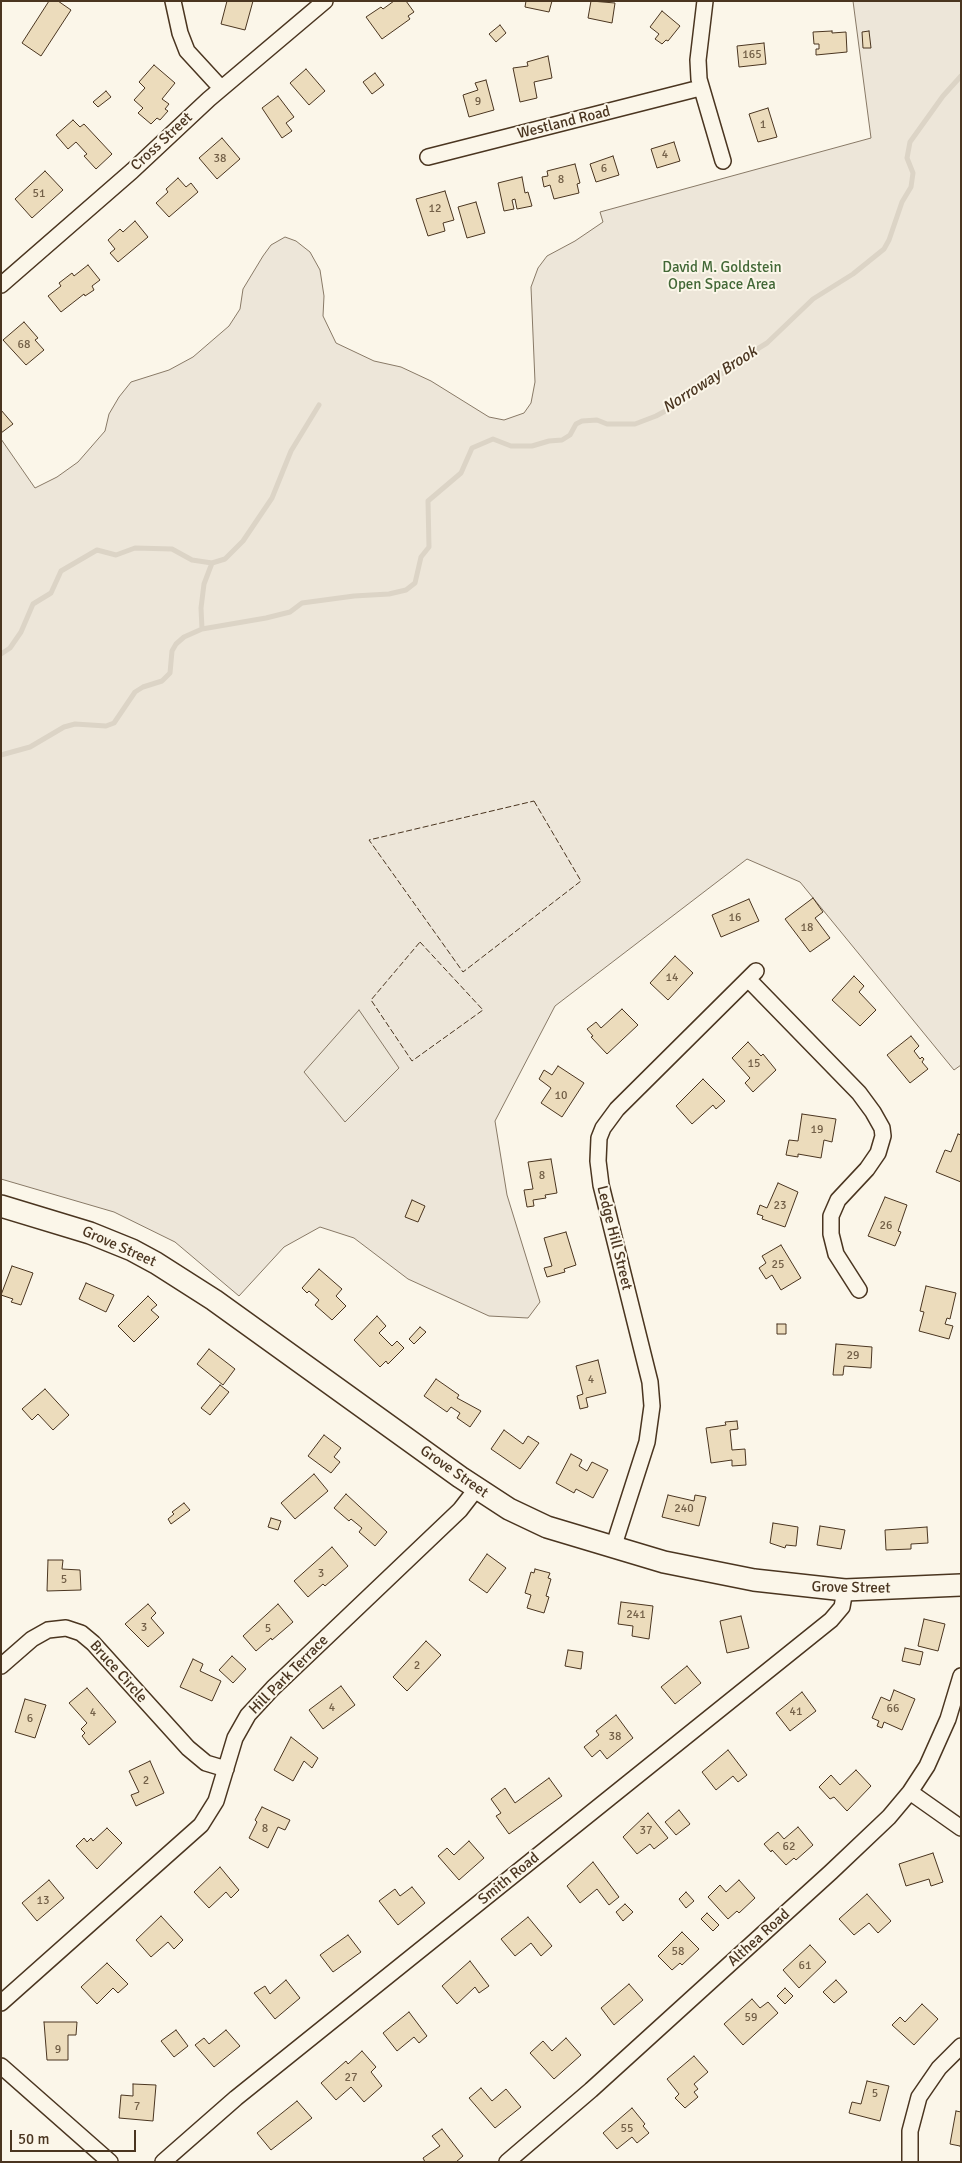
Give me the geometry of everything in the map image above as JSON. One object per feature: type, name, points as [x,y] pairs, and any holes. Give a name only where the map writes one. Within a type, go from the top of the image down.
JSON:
[{"type":"street","points":[[173,1],[180,33],[187,51],[222,88]]},
{"type":"street","name":"Cross Street","points":[[1,285],[145,159],[222,88],[325,1]]},
{"type":"street","points":[[705,1],[698,60],[700,88],[723,161]]},
{"type":"street","name":"Westland Road","points":[[428,157],[700,88]]},
{"type":"street","name":"Ledge Hill Street","points":[[613,1548],[647,1442],[652,1406],[650,1382],[601,1185],[598,1161],[599,1138],[603,1128],[622,1104],[752,975],[859,1093],[879,1120],[882,1128],[883,1136],[878,1153],[867,1169],[838,1200],[831,1216],[831,1234],[836,1254],[859,1290]]},
{"type":"street","name":"Grove Street","points":[[1,1206],[90,1233],[132,1250],[156,1263],[214,1300],[477,1488],[509,1508],[547,1527],[670,1564],[729,1576],[799,1586],[845,1590],[961,1586]]},
{"type":"street","name":"Hill Park Terrace","points":[[1,2003],[201,1825],[216,1801],[240,1727],[260,1701],[460,1510],[477,1488]]},
{"type":"street","name":"Smith Road","points":[[163,2162],[252,2085],[830,1620],[842,1607],[845,1590]]},
{"type":"street","name":"Bruce Circle","points":[[1,1666],[32,1638],[48,1630],[66,1628],[81,1633],[93,1643],[188,1748],[206,1763],[226,1769]]},
{"type":"street","name":"Althea Road","points":[[507,2162],[591,2090],[884,1822],[920,1779],[935,1751],[948,1719],[961,1676]]},
{"type":"street","points":[[910,1792],[961,1828]]},
{"type":"street","points":[[910,2162],[910,2131],[919,2097],[939,2068],[961,2046]]},
{"type":"street","points":[[1,2066],[110,2162]]},
{"type":"green space","name":"David M. Goldstein Open Space Area","points":[[853,1],[961,1],[961,1065],[954,1070],[800,882],[747,859],[555,1006],[495,1121],[507,1195],[540,1302],[528,1318],[489,1316],[408,1279],[354,1238],[320,1227],[284,1247],[239,1296],[175,1242],[114,1212],[1,1179],[1,439],[35,488],[57,477],[78,462],[105,431],[109,414],[131,382],[169,370],[193,357],[229,326],[240,309],[243,289],[263,256],[271,245],[285,237],[296,241],[310,252],[320,270],[324,296],[323,316],[336,343],[374,361],[401,367],[431,381],[489,417],[504,420],[524,413],[531,403],[535,382],[531,287],[538,268],[547,256],[575,241],[603,222],[600,212],[871,138]]},
{"type":"shaded area","points":[[359,1010],[399,1068],[345,1122],[304,1072]]},
{"type":"building","points":[[49,1],[58,1],[71,10],[41,56],[22,43]]},
{"type":"building","points":[[227,1],[253,1],[245,30],[221,24]]},
{"type":"building","points":[[394,1],[406,1],[414,12],[408,16],[410,19],[382,39],[366,17]]},
{"type":"building","points":[[526,1],[552,1],[549,12],[525,7]]},
{"type":"building","points":[[591,1],[615,3],[612,23],[588,18]]},
{"type":"building","points":[[662,11],[680,26],[668,41],[666,40],[662,44],[655,39],[659,34],[650,27]]},
{"type":"building","points":[[500,25],[506,33],[496,42],[489,34]]},
{"type":"building","points":[[832,31],[832,33],[846,32],[847,52],[816,55],[816,49],[819,49],[819,44],[814,44],[813,32]]},
{"type":"building","points":[[869,31],[871,48],[863,48],[862,32]]},
{"type":"building","points":[[764,43],[766,64],[739,67],[737,46]]},
{"type":"building","points":[[548,56],[552,78],[534,82],[537,98],[520,102],[513,68],[528,66],[527,62]]},
{"type":"building","points":[[154,65],[175,83],[162,99],[169,104],[165,109],[168,111],[160,120],[157,118],[151,124],[138,113],[143,108],[134,100],[145,88],[139,82]]},
{"type":"building","points":[[306,69],[325,91],[309,105],[290,83]]},
{"type":"building","points":[[375,73],[384,85],[372,94],[363,82]]},
{"type":"building","points":[[486,80],[494,110],[469,117],[463,95],[478,90],[475,83]]},
{"type":"building","points":[[106,91],[111,97],[98,107],[93,102]]},
{"type":"building","points":[[278,96],[294,117],[286,123],[292,131],[282,138],[262,108]]},
{"type":"building","points":[[768,108],[777,137],[758,142],[749,114]]},
{"type":"building","points":[[73,120],[80,127],[84,124],[112,154],[96,169],[84,156],[87,154],[76,142],[68,149],[56,135]]},
{"type":"building","points":[[222,138],[240,159],[217,179],[199,158]]},
{"type":"building","points":[[674,142],[680,161],[657,168],[651,149]]},
{"type":"building","points":[[613,156],[619,175],[596,182],[590,164]]},
{"type":"building","points":[[575,164],[580,183],[577,184],[579,193],[554,199],[550,185],[544,187],[542,177],[548,176],[547,171]]},
{"type":"building","points":[[45,171],[63,190],[32,218],[15,199]]},
{"type":"building","points":[[522,177],[525,193],[528,192],[532,206],[517,209],[515,199],[512,200],[514,209],[504,211],[498,183]]},
{"type":"building","points":[[178,178],[186,187],[191,183],[198,192],[169,217],[156,203],[168,192],[166,189]]},
{"type":"building","points":[[445,191],[454,220],[443,223],[445,231],[428,236],[416,199]]},
{"type":"building","points":[[476,202],[485,233],[467,238],[458,207]]},
{"type":"building","points":[[135,221],[148,237],[118,262],[110,253],[115,249],[108,240],[120,229],[123,232]]},
{"type":"building","points":[[88,265],[100,280],[92,286],[94,290],[85,296],[84,294],[61,312],[48,296],[61,286],[59,283],[72,273],[74,276]]},
{"type":"building","points":[[24,322],[38,338],[35,340],[44,350],[26,365],[3,340]]},
{"type":"building","points":[[1,410],[13,424],[1,433]]},
{"type":"building","points":[[813,898],[823,912],[815,918],[830,938],[810,952],[785,919]]},
{"type":"building","points":[[749,899],[759,921],[721,937],[712,915]]},
{"type":"building","points":[[675,956],[693,973],[668,1000],[650,983]]},
{"type":"building","points":[[854,976],[864,986],[859,992],[876,1010],[860,1026],[832,1000]]},
{"type":"building","points":[[622,1009],[638,1025],[607,1054],[591,1037],[593,1036],[587,1029],[596,1022],[601,1028]]},
{"type":"building","points":[[911,1036],[919,1046],[914,1051],[920,1059],[922,1057],[924,1059],[922,1062],[928,1069],[910,1083],[887,1055]]},
{"type":"building","points":[[748,1042],[761,1056],[763,1054],[776,1070],[753,1092],[745,1083],[750,1078],[732,1058]]},
{"type":"building","points":[[558,1066],[584,1083],[562,1117],[541,1103],[551,1088],[539,1079],[544,1070],[552,1075]]},
{"type":"building","points":[[703,1079],[725,1101],[716,1109],[713,1105],[692,1124],[676,1106]]},
{"type":"building","points":[[802,1114],[836,1119],[832,1142],[824,1140],[821,1158],[798,1154],[798,1157],[786,1155],[789,1140],[798,1141]]},
{"type":"building","points":[[958,1134],[961,1135],[961,1182],[936,1172],[945,1150],[951,1152]]},
{"type":"building","points":[[551,1159],[557,1193],[545,1195],[546,1198],[533,1200],[534,1206],[527,1207],[524,1190],[533,1189],[528,1162]]},
{"type":"building","points":[[778,1183],[798,1192],[785,1227],[762,1219],[763,1216],[757,1214],[760,1205],[767,1208]]},
{"type":"building","points":[[885,1197],[907,1205],[898,1231],[901,1232],[895,1246],[868,1236]]},
{"type":"building","points":[[412,1200],[425,1206],[418,1222],[405,1217]]},
{"type":"building","points":[[566,1232],[576,1265],[564,1269],[565,1272],[547,1277],[544,1268],[552,1266],[544,1238]]},
{"type":"building","points":[[781,1245],[801,1278],[781,1290],[772,1275],[766,1279],[759,1268],[766,1263],[762,1256]]},
{"type":"building","points":[[12,1266],[33,1273],[21,1305],[11,1302],[13,1299],[1,1295]]},
{"type":"building","points":[[319,1269],[342,1289],[336,1296],[346,1306],[332,1320],[315,1305],[319,1300],[309,1291],[307,1293],[302,1288]]},
{"type":"building","points":[[86,1283],[114,1295],[106,1312],[79,1299]]},
{"type":"building","points":[[926,1286],[956,1293],[950,1319],[947,1318],[945,1324],[953,1326],[949,1339],[919,1331],[924,1312],[920,1311]]},
{"type":"building","points":[[148,1296],[157,1305],[151,1310],[159,1317],[134,1342],[118,1326]]},
{"type":"building","points":[[377,1316],[386,1326],[379,1333],[392,1346],[397,1341],[404,1348],[388,1364],[386,1361],[380,1367],[354,1340]]},
{"type":"building","points":[[777,1324],[786,1324],[786,1334],[777,1334]]},
{"type":"building","points":[[420,1327],[426,1332],[414,1344],[409,1339]]},
{"type":"building","points":[[836,1344],[872,1347],[871,1368],[844,1366],[843,1375],[833,1375]]},
{"type":"building","points":[[209,1349],[235,1369],[223,1385],[197,1364]]},
{"type":"building","points":[[598,1360],[606,1393],[586,1398],[588,1407],[580,1409],[577,1396],[583,1394],[576,1366]]},
{"type":"building","points":[[436,1379],[459,1395],[457,1398],[481,1411],[470,1427],[457,1418],[460,1413],[451,1407],[447,1412],[424,1396]]},
{"type":"building","points":[[220,1385],[229,1392],[210,1415],[201,1408]]},
{"type":"building","points":[[45,1389],[69,1415],[53,1430],[38,1414],[32,1420],[22,1409]]},
{"type":"building","points":[[737,1421],[738,1429],[730,1430],[732,1450],[745,1449],[746,1465],[732,1466],[732,1460],[711,1463],[706,1428],[726,1425],[725,1422]]},
{"type":"building","points":[[504,1430],[523,1444],[528,1436],[539,1443],[520,1469],[491,1449]]},
{"type":"building","points":[[324,1435],[341,1448],[334,1457],[340,1462],[331,1473],[308,1456]]},
{"type":"building","points":[[571,1454],[582,1460],[579,1466],[587,1471],[592,1462],[608,1470],[593,1498],[576,1489],[574,1493],[556,1483]]},
{"type":"building","points":[[314,1474],[328,1491],[295,1519],[281,1503]]},
{"type":"building","points":[[346,1494],[387,1532],[375,1546],[359,1532],[362,1528],[351,1519],[349,1521],[334,1508]]},
{"type":"building","points":[[668,1495],[694,1501],[695,1495],[706,1497],[699,1526],[662,1517]]},
{"type":"building","points":[[184,1503],[190,1510],[171,1524],[168,1519],[174,1514],[172,1512]]},
{"type":"building","points":[[271,1518],[281,1521],[278,1530],[268,1527]]},
{"type":"building","points":[[773,1523],[798,1527],[796,1546],[786,1545],[785,1548],[770,1543]]},
{"type":"building","points":[[820,1526],[845,1530],[841,1549],[817,1545]]},
{"type":"building","points":[[927,1527],[928,1543],[911,1544],[911,1549],[886,1550],[885,1530]]},
{"type":"building","points":[[332,1547],[348,1566],[325,1586],[323,1584],[308,1597],[294,1581]]},
{"type":"building","points":[[487,1554],[506,1568],[487,1593],[469,1580]]},
{"type":"building","points":[[48,1560],[63,1560],[62,1569],[80,1570],[81,1590],[47,1591]]},
{"type":"building","points":[[535,1569],[550,1573],[548,1578],[551,1579],[546,1596],[549,1597],[544,1613],[527,1608],[531,1595],[525,1593],[531,1572],[534,1573]]},
{"type":"building","points":[[621,1602],[653,1606],[649,1639],[632,1636],[633,1626],[618,1624]]},
{"type":"building","points":[[148,1604],[156,1613],[151,1618],[164,1633],[148,1647],[125,1624]]},
{"type":"building","points":[[278,1604],[293,1622],[256,1651],[243,1636]]},
{"type":"building","points":[[741,1616],[749,1648],[727,1653],[720,1621]]},
{"type":"building","points":[[924,1619],[945,1624],[938,1651],[918,1646]]},
{"type":"building","points":[[426,1641],[441,1655],[407,1691],[393,1677]]},
{"type":"building","points":[[905,1648],[923,1652],[920,1665],[902,1661]]},
{"type":"building","points":[[568,1650],[583,1652],[581,1669],[565,1666]]},
{"type":"building","points":[[232,1656],[246,1669],[233,1683],[219,1670]]},
{"type":"building","points":[[193,1659],[203,1664],[200,1671],[221,1681],[212,1701],[180,1687]]},
{"type":"building","points":[[687,1666],[701,1683],[675,1704],[661,1687]]},
{"type":"building","points":[[341,1686],[355,1705],[323,1729],[309,1710]]},
{"type":"building","points":[[87,1688],[116,1722],[89,1745],[82,1736],[85,1733],[81,1729],[87,1723],[69,1703]]},
{"type":"building","points":[[894,1690],[915,1699],[902,1730],[884,1722],[882,1728],[877,1726],[879,1721],[872,1718],[881,1697],[890,1701]]},
{"type":"building","points":[[802,1692],[816,1711],[790,1731],[776,1713]]},
{"type":"building","points":[[25,1699],[46,1705],[35,1738],[15,1732]]},
{"type":"building","points":[[616,1715],[633,1738],[607,1759],[600,1750],[592,1757],[584,1747],[599,1735],[596,1731]]},
{"type":"building","points":[[291,1737],[318,1758],[312,1768],[304,1761],[293,1781],[274,1770]]},
{"type":"building","points":[[728,1750],[747,1775],[738,1782],[733,1776],[716,1790],[702,1772]]},
{"type":"building","points":[[150,1761],[164,1793],[136,1806],[131,1795],[139,1792],[129,1771]]},
{"type":"building","points":[[856,1770],[871,1786],[847,1811],[834,1797],[830,1799],[819,1787],[831,1775],[840,1785]]},
{"type":"building","points":[[549,1778],[562,1796],[509,1834],[496,1816],[501,1813],[491,1799],[505,1788],[515,1803]]},
{"type":"building","points":[[262,1807],[290,1820],[285,1830],[278,1827],[268,1848],[249,1838]]},
{"type":"building","points":[[679,1810],[690,1824],[676,1835],[665,1822]]},
{"type":"building","points":[[648,1813],[668,1838],[654,1849],[650,1844],[637,1854],[623,1837]]},
{"type":"building","points":[[798,1827],[813,1845],[796,1860],[794,1858],[786,1865],[764,1844],[778,1832],[784,1839]]},
{"type":"building","points":[[107,1828],[122,1843],[97,1869],[76,1846],[84,1838],[87,1842],[91,1838],[93,1841]]},
{"type":"building","points":[[469,1841],[484,1858],[459,1880],[438,1856],[447,1848],[454,1855]]},
{"type":"building","points":[[933,1853],[943,1882],[931,1886],[929,1879],[906,1886],[899,1864]]},
{"type":"building","points":[[593,1862],[619,1897],[609,1905],[597,1889],[580,1903],[567,1886]]},
{"type":"building","points":[[220,1867],[239,1890],[231,1898],[226,1892],[209,1908],[194,1892]]},
{"type":"building","points":[[49,1880],[64,1898],[37,1921],[22,1903]]},
{"type":"building","points":[[739,1880],[755,1898],[739,1913],[737,1911],[728,1919],[708,1897],[720,1885],[726,1892]]},
{"type":"building","points":[[412,1887],[425,1903],[398,1925],[379,1901],[395,1889],[400,1896]]},
{"type":"building","points":[[686,1892],[694,1901],[686,1908],[679,1899]]},
{"type":"building","points":[[867,1894],[891,1921],[878,1933],[869,1923],[854,1935],[839,1919]]},
{"type":"building","points":[[625,1904],[633,1912],[623,1921],[616,1912]]},
{"type":"building","points":[[707,1913],[719,1925],[713,1931],[701,1919]]},
{"type":"building","points":[[161,1916],[183,1940],[174,1949],[168,1942],[151,1957],[136,1940]]},
{"type":"building","points":[[528,1917],[552,1946],[541,1956],[531,1943],[515,1956],[501,1939]]},
{"type":"building","points":[[682,1932],[699,1949],[682,1965],[680,1963],[672,1970],[658,1956]]},
{"type":"building","points":[[348,1935],[361,1952],[333,1972],[320,1955]]},
{"type":"building","points":[[810,1945],[826,1962],[799,1988],[783,1970]]},
{"type":"building","points":[[470,1961],[489,1986],[479,1993],[475,1987],[457,2004],[442,1986]]},
{"type":"building","points":[[107,1963],[128,1984],[118,1993],[113,1988],[97,2004],[81,1987]]},
{"type":"building","points":[[286,1980],[300,1998],[275,2019],[254,1993],[265,1986],[270,1994]]},
{"type":"building","points":[[836,1980],[847,1992],[834,2003],[823,1992]]},
{"type":"building","points":[[629,1984],[643,2000],[614,2025],[601,2008]]},
{"type":"building","points":[[785,1988],[793,1996],[785,2004],[777,1996]]},
{"type":"building","points":[[752,1999],[760,2008],[768,2002],[778,2013],[743,2045],[724,2024]]},
{"type":"building","points":[[922,2004],[938,2019],[914,2045],[892,2025],[900,2017],[905,2022]]},
{"type":"building","points":[[409,2012],[427,2036],[419,2043],[414,2037],[397,2051],[383,2033]]},
{"type":"building","points":[[44,2022],[77,2022],[76,2035],[68,2035],[68,2060],[47,2060]]},
{"type":"building","points":[[176,2030],[188,2046],[174,2057],[161,2041]]},
{"type":"building","points":[[226,2030],[240,2046],[214,2067],[195,2045],[204,2038],[209,2044]]},
{"type":"building","points":[[566,2038],[581,2055],[554,2079],[530,2053],[543,2041],[552,2051]]},
{"type":"building","points":[[362,2051],[376,2067],[371,2072],[382,2086],[364,2102],[351,2087],[336,2100],[321,2083],[346,2061],[348,2064]]},
{"type":"building","points":[[694,2056],[708,2072],[694,2084],[698,2089],[694,2092],[698,2097],[685,2108],[675,2098],[679,2094],[667,2079]]},
{"type":"building","points":[[867,2081],[889,2086],[880,2121],[849,2113],[852,2102],[861,2104]]},
{"type":"building","points":[[133,2084],[156,2085],[153,2121],[119,2118],[121,2095],[133,2096]]},
{"type":"building","points":[[481,2088],[492,2101],[506,2089],[521,2107],[495,2128],[469,2098]]},
{"type":"building","points":[[297,2101],[312,2118],[271,2150],[257,2133]]},
{"type":"building","points":[[632,2108],[645,2124],[643,2126],[649,2133],[637,2143],[632,2137],[617,2149],[603,2133]]},
{"type":"building","points":[[956,2111],[961,2112],[961,2149],[960,2146],[950,2144]]},
{"type":"building","points":[[442,2129],[463,2156],[456,2162],[425,2162],[423,2158],[440,2146],[432,2136]]},
{"type":"waterway","name":"Norroway Brook","points":[[1,755],[30,747],[64,727],[75,724],[106,726],[114,723],[135,692],[143,687],[162,681],[170,673],[172,651],[176,644],[184,637],[202,629],[290,612],[302,603],[354,596],[389,594],[406,590],[415,583],[421,557],[429,547],[428,501],[461,473],[472,448],[493,439],[511,446],[532,446],[549,441],[562,440],[570,435],[576,424],[582,421],[597,420],[607,424],[635,424],[671,408],[711,377],[736,366],[741,359],[767,343],[813,299],[853,274],[884,249],[902,202],[911,187],[913,173],[907,158],[910,142],[943,96],[961,76]]},
{"type":"waterway","points":[[202,629],[201,608],[204,584],[212,563],[225,559],[243,541],[272,498],[291,451],[319,405]]},
{"type":"waterway","points":[[1,654],[10,648],[21,632],[33,604],[51,593],[61,571],[97,550],[116,555],[135,548],[172,549],[192,560],[212,563]]},
{"type":"fence","points":[[534,801],[581,881],[463,972],[369,840],[534,801]]},
{"type":"fence","points":[[420,942],[483,1010],[412,1061],[371,1000],[420,942]]}]
